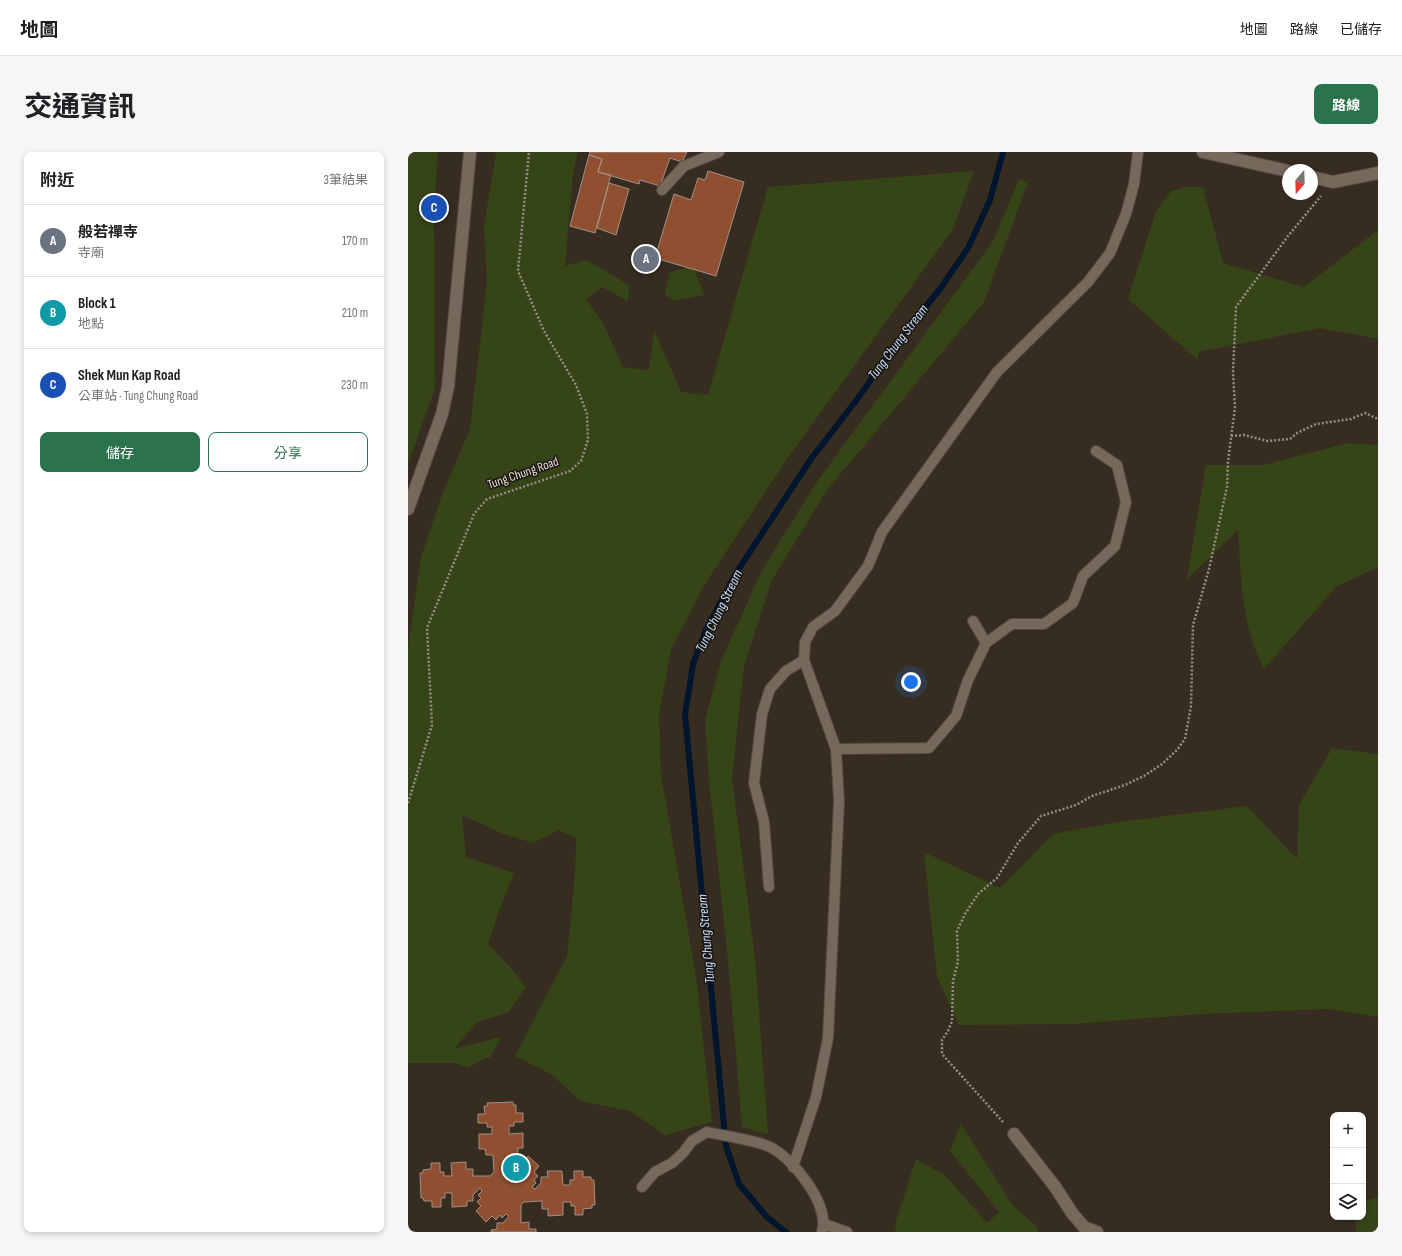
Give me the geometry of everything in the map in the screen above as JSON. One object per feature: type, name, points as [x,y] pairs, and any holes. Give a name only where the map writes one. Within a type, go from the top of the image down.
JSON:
[{"type":"main road","points":[[408,509],[442,414],[448,387],[470,152]]},
{"type":"main road","points":[[1203,152],[1282,170]]},
{"type":"main road","points":[[1318,178],[1333,182],[1378,173]]},
{"type":"main road","points":[[1014,1134],[1056,1188],[1072,1213],[1084,1226],[1097,1232]]},
{"type":"lane","points":[[662,190],[684,166],[719,152]]},
{"type":"lane","points":[[793,1167],[816,1097],[828,1038],[839,801],[836,750],[804,660],[805,642],[813,627],[835,611],[868,566],[882,532],[997,372],[1074,297],[1110,253],[1126,214],[1134,184],[1138,152]]},
{"type":"lane","points":[[836,750],[929,748],[956,716],[968,680],[986,643],[1012,624],[1044,624],[1073,603],[1083,576],[1115,546],[1126,502],[1117,465],[1096,451]]},
{"type":"lane","points":[[973,621],[986,643]]},
{"type":"lane","points":[[769,887],[764,822],[754,783],[762,714],[770,689],[786,671],[804,660]]},
{"type":"lane","points":[[642,1187],[654,1172],[672,1163],[692,1141],[707,1132],[769,1147],[780,1154],[804,1179],[814,1192],[821,1207],[823,1228],[847,1232]]},
{"type":"path","name":"Tung Chung Road","points":[[408,802],[432,725],[427,628],[474,514],[487,499],[570,471],[581,461],[588,440],[587,414],[576,385],[544,330],[518,271],[529,152]]},
{"type":"path","points":[[1014,1134],[942,1054],[942,1040],[952,1021],[953,981],[958,962],[957,931],[965,914],[978,894],[997,878],[1018,843],[1041,816],[1076,805],[1092,796],[1125,786],[1144,776],[1162,764],[1177,750],[1185,739],[1191,706],[1193,625],[1209,569],[1223,511],[1227,487],[1235,408],[1233,372],[1236,307],[1288,236],[1333,182]]},
{"type":"path","points":[[1231,436],[1244,435],[1267,441],[1290,439],[1296,433],[1316,424],[1351,419],[1365,413],[1378,419]]},
{"type":"green space","points":[[408,152],[438,152],[434,208],[435,388],[408,464]]},
{"type":"green space","points":[[496,152],[578,152],[573,174],[565,266],[587,260],[629,285],[628,301],[602,287],[586,299],[603,323],[623,367],[649,370],[654,330],[681,392],[708,395],[768,187],[974,171],[953,229],[787,459],[705,584],[671,649],[659,715],[661,775],[696,976],[712,1122],[665,1135],[630,1111],[580,1101],[551,1074],[515,1056],[567,956],[575,873],[576,838],[559,830],[533,843],[501,833],[462,815],[466,857],[514,873],[488,944],[513,970],[526,987],[509,1012],[477,1022],[454,1049],[501,1037],[490,1058],[485,1058],[468,1068],[455,1063],[408,1063],[408,647],[421,557],[442,495],[470,429],[487,282],[484,226]]},
{"type":"green space","points":[[1019,179],[1028,182],[984,302],[827,490],[772,580],[744,666],[732,778],[755,958],[768,1134],[742,1127],[728,960],[709,780],[705,720],[721,661],[762,570],[816,483],[993,241]]},
{"type":"green space","points":[[1186,187],[1203,187],[1223,263],[1304,287],[1378,230],[1378,339],[1320,328],[1198,352],[1198,360],[1128,299],[1156,211],[1171,191]]},
{"type":"green space","points":[[693,266],[704,295],[673,301],[665,294],[670,272]]},
{"type":"green space","points":[[1348,443],[1378,445],[1378,567],[1336,587],[1264,669],[1256,653],[1246,619],[1241,583],[1238,530],[1187,579],[1206,465],[1263,465]]},
{"type":"green space","points":[[1332,748],[1378,754],[1378,1017],[1329,1009],[1201,1014],[1073,1024],[959,1025],[937,977],[924,852],[1000,888],[1053,834],[1118,822],[1247,806],[1297,859],[1299,805]]},
{"type":"green space","points":[[961,1124],[1012,1204],[1037,1227],[1038,1232],[895,1232],[896,1221],[916,1159],[946,1176],[987,1223],[999,1212],[950,1151]]},
{"type":"green space","points":[[1378,1198],[1378,1232],[1357,1232],[1355,1220],[1366,1220],[1366,1202]]},
{"type":"building","points":[[590,152],[687,152],[682,162],[670,158],[660,186],[640,180],[639,184],[598,172],[602,159],[589,155]]},
{"type":"building","points":[[589,155],[602,159],[598,172],[611,175],[595,233],[570,226]]},
{"type":"building","points":[[708,171],[744,182],[716,276],[655,258],[674,194],[691,200],[698,178],[705,180]]},
{"type":"building","points":[[609,183],[629,189],[616,235],[597,228]]},
{"type":"building","points":[[513,1102],[513,1105],[516,1105],[516,1113],[523,1113],[523,1122],[514,1122],[514,1126],[509,1126],[509,1134],[523,1133],[523,1148],[518,1148],[518,1155],[512,1155],[506,1161],[508,1164],[512,1160],[515,1162],[519,1158],[523,1162],[528,1156],[539,1166],[534,1172],[538,1176],[534,1180],[536,1183],[532,1187],[535,1189],[541,1183],[541,1177],[548,1177],[547,1171],[562,1171],[563,1185],[570,1185],[570,1180],[574,1180],[574,1171],[583,1171],[583,1177],[591,1177],[591,1180],[594,1180],[595,1205],[592,1205],[592,1208],[583,1209],[583,1215],[575,1215],[575,1206],[571,1206],[571,1202],[563,1202],[563,1215],[548,1216],[548,1209],[542,1209],[542,1201],[524,1202],[521,1205],[521,1223],[529,1222],[529,1229],[536,1229],[536,1232],[491,1232],[491,1230],[497,1229],[497,1223],[503,1223],[509,1216],[506,1214],[502,1218],[500,1215],[496,1220],[492,1216],[486,1222],[476,1211],[481,1206],[477,1202],[481,1198],[478,1195],[482,1191],[480,1188],[473,1195],[473,1201],[467,1201],[467,1206],[452,1207],[452,1193],[445,1193],[445,1198],[441,1198],[441,1207],[432,1207],[432,1201],[424,1201],[423,1198],[421,1198],[420,1173],[423,1173],[423,1170],[431,1169],[431,1163],[440,1163],[440,1172],[444,1172],[444,1176],[452,1176],[451,1163],[466,1162],[466,1169],[473,1169],[473,1176],[490,1176],[494,1172],[493,1155],[486,1155],[485,1149],[479,1149],[479,1134],[492,1134],[492,1127],[487,1127],[487,1123],[478,1123],[478,1114],[485,1114],[484,1106],[488,1106],[487,1103]]},
{"type":"waterway","name":"Tung Chung Stream","points":[[786,1232],[767,1217],[739,1184],[726,1146],[685,715],[693,664],[706,630],[736,573],[811,459],[855,402],[910,326],[940,289],[968,248],[990,200],[1003,152]]},
{"type":"place","name":"Shek Mun Kap Road","points":[[434,208]]},
{"type":"place","name":"般若禪寺","points":[[646,259]]},
{"type":"place","name":"Block 1","points":[[516,1168]]}]
